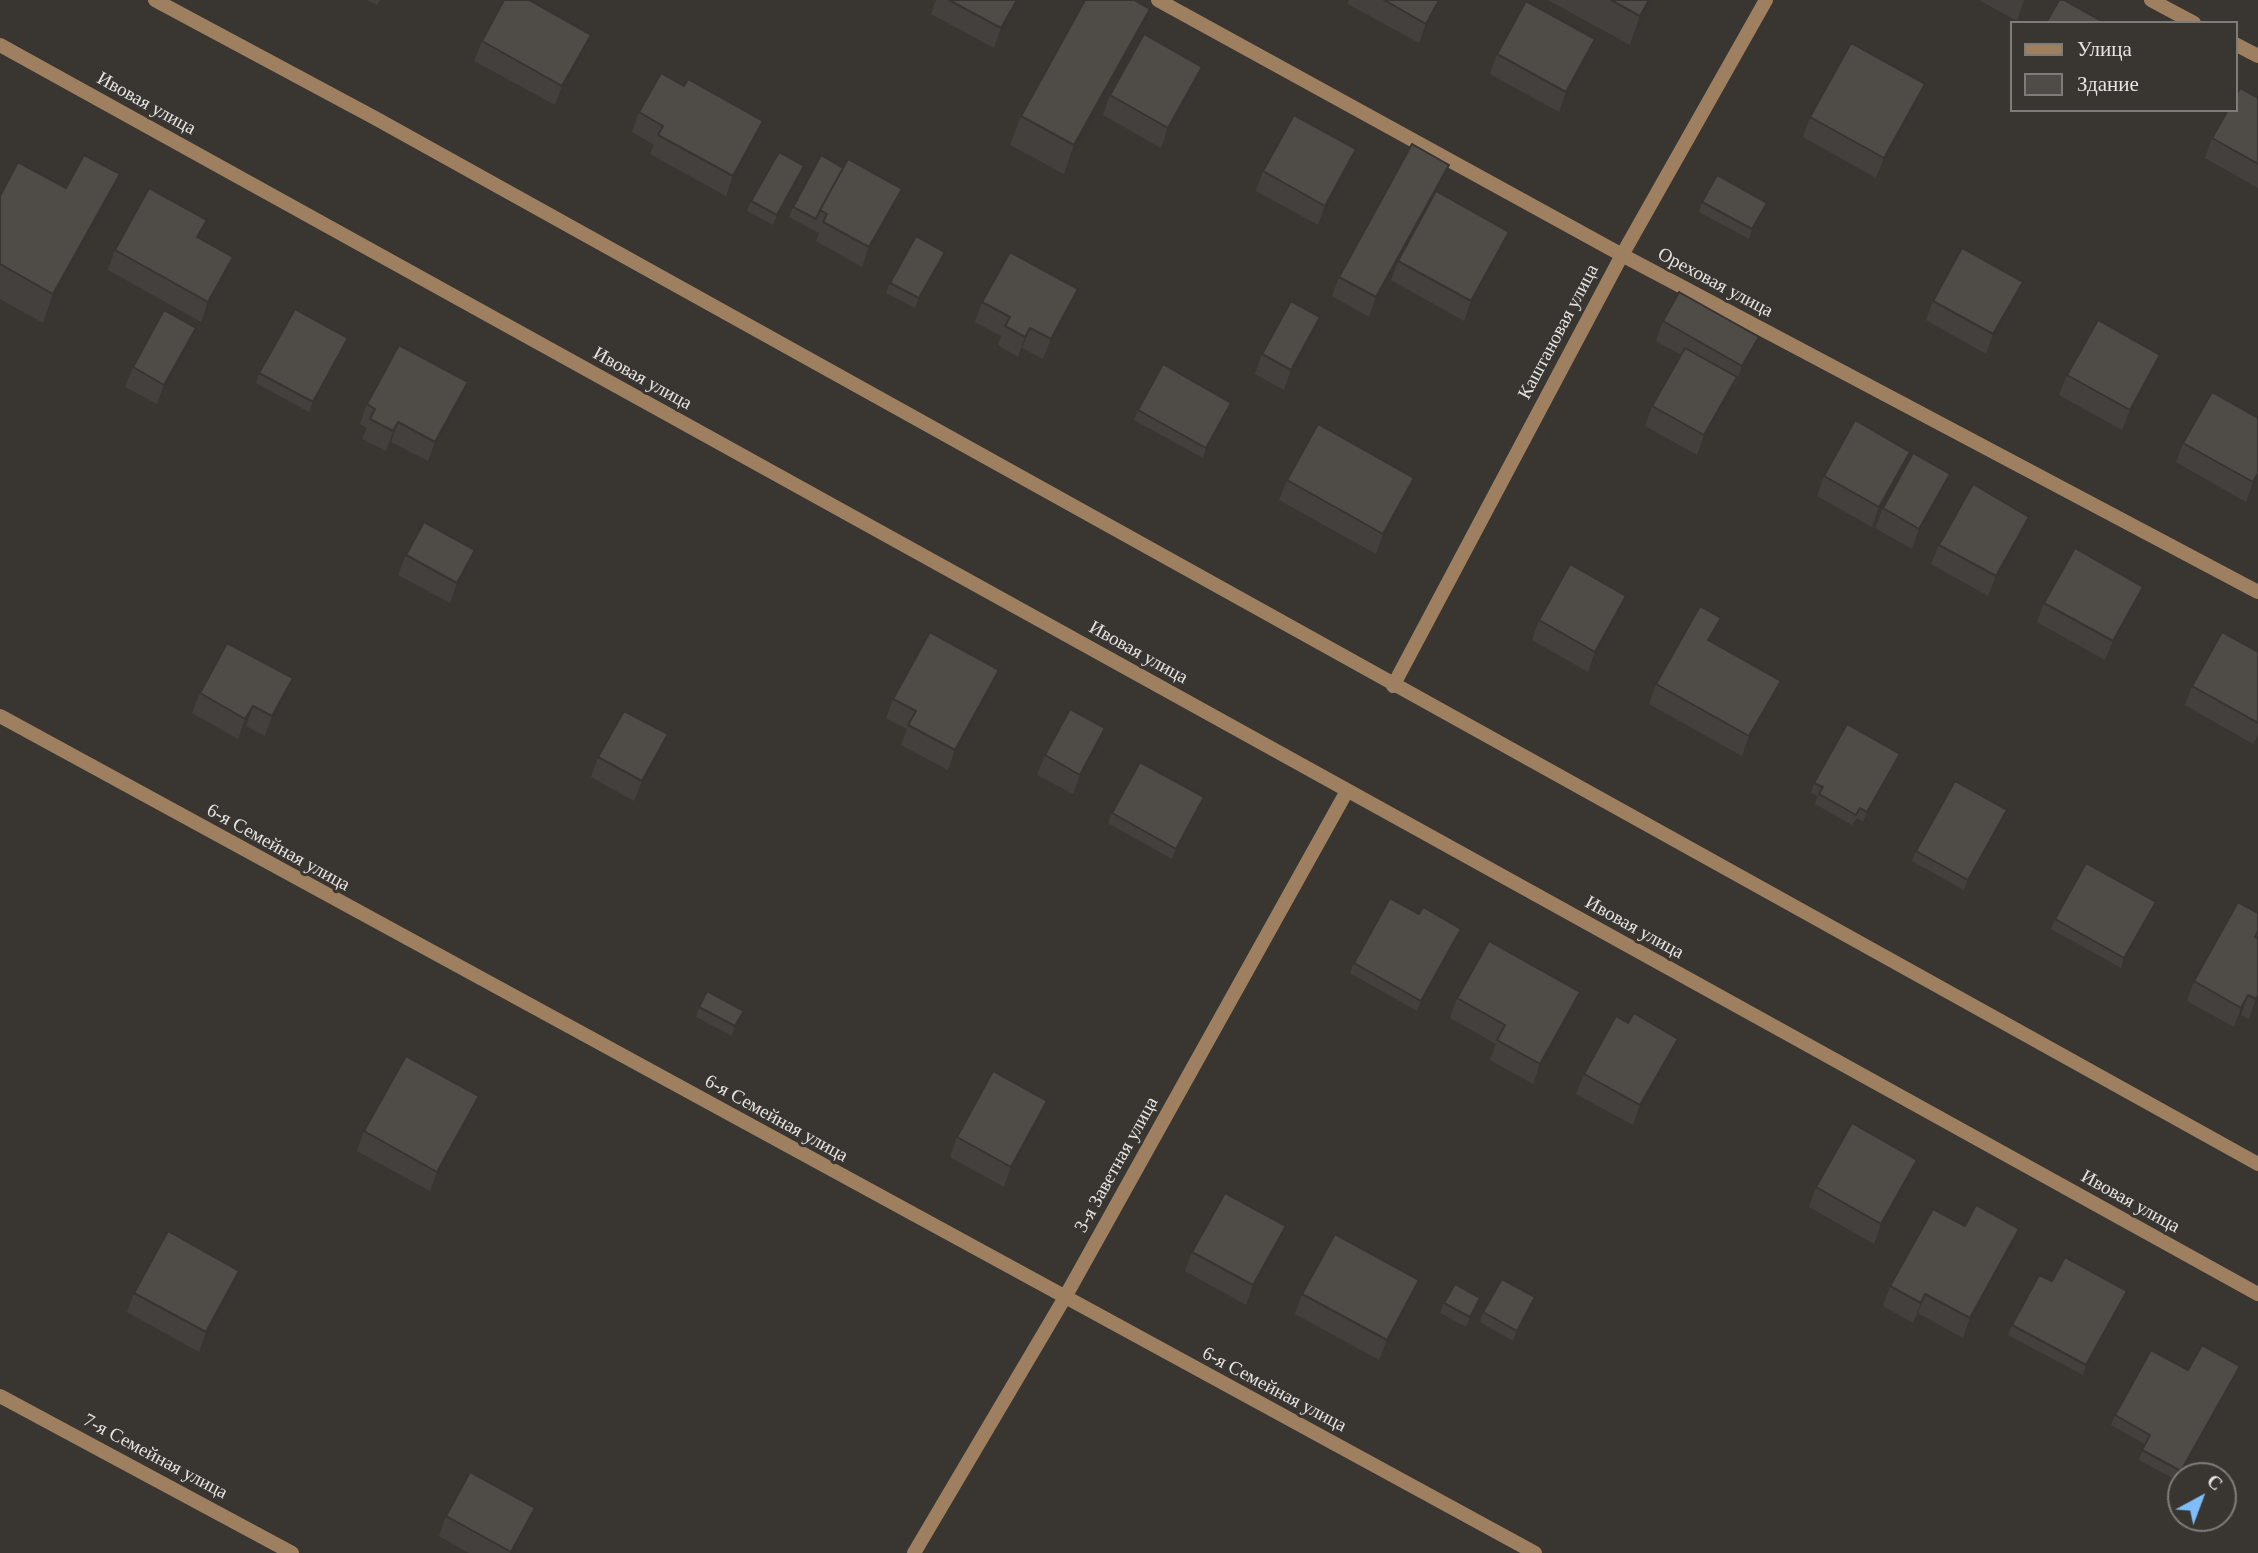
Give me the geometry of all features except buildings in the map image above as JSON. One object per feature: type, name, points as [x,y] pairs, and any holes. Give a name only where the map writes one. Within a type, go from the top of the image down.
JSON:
[{"type":"street","points":[[155,0],[375,118],[1393,686],[2258,1164]]},
{"type":"street","name":"Ореховая улица","points":[[1158,0],[1622,255],[2258,593]]},
{"type":"street","name":"Каштановая улица","points":[[1393,686],[1622,255],[1766,0]]},
{"type":"street","points":[[2151,0],[2190,21]]},
{"type":"street","name":"Ивовая улица","points":[[0,45],[2258,1294]]},
{"type":"street","points":[[2237,45],[2258,56]]},
{"type":"street","name":"6-я Семейная улица","points":[[0,716],[1064,1299],[1535,1553]]},
{"type":"street","name":"3-я Заветная улица","points":[[914,1553],[1064,1299],[1347,791]]},
{"type":"street","name":"7-я Семейная улица","points":[[0,1396],[292,1553]]}]
